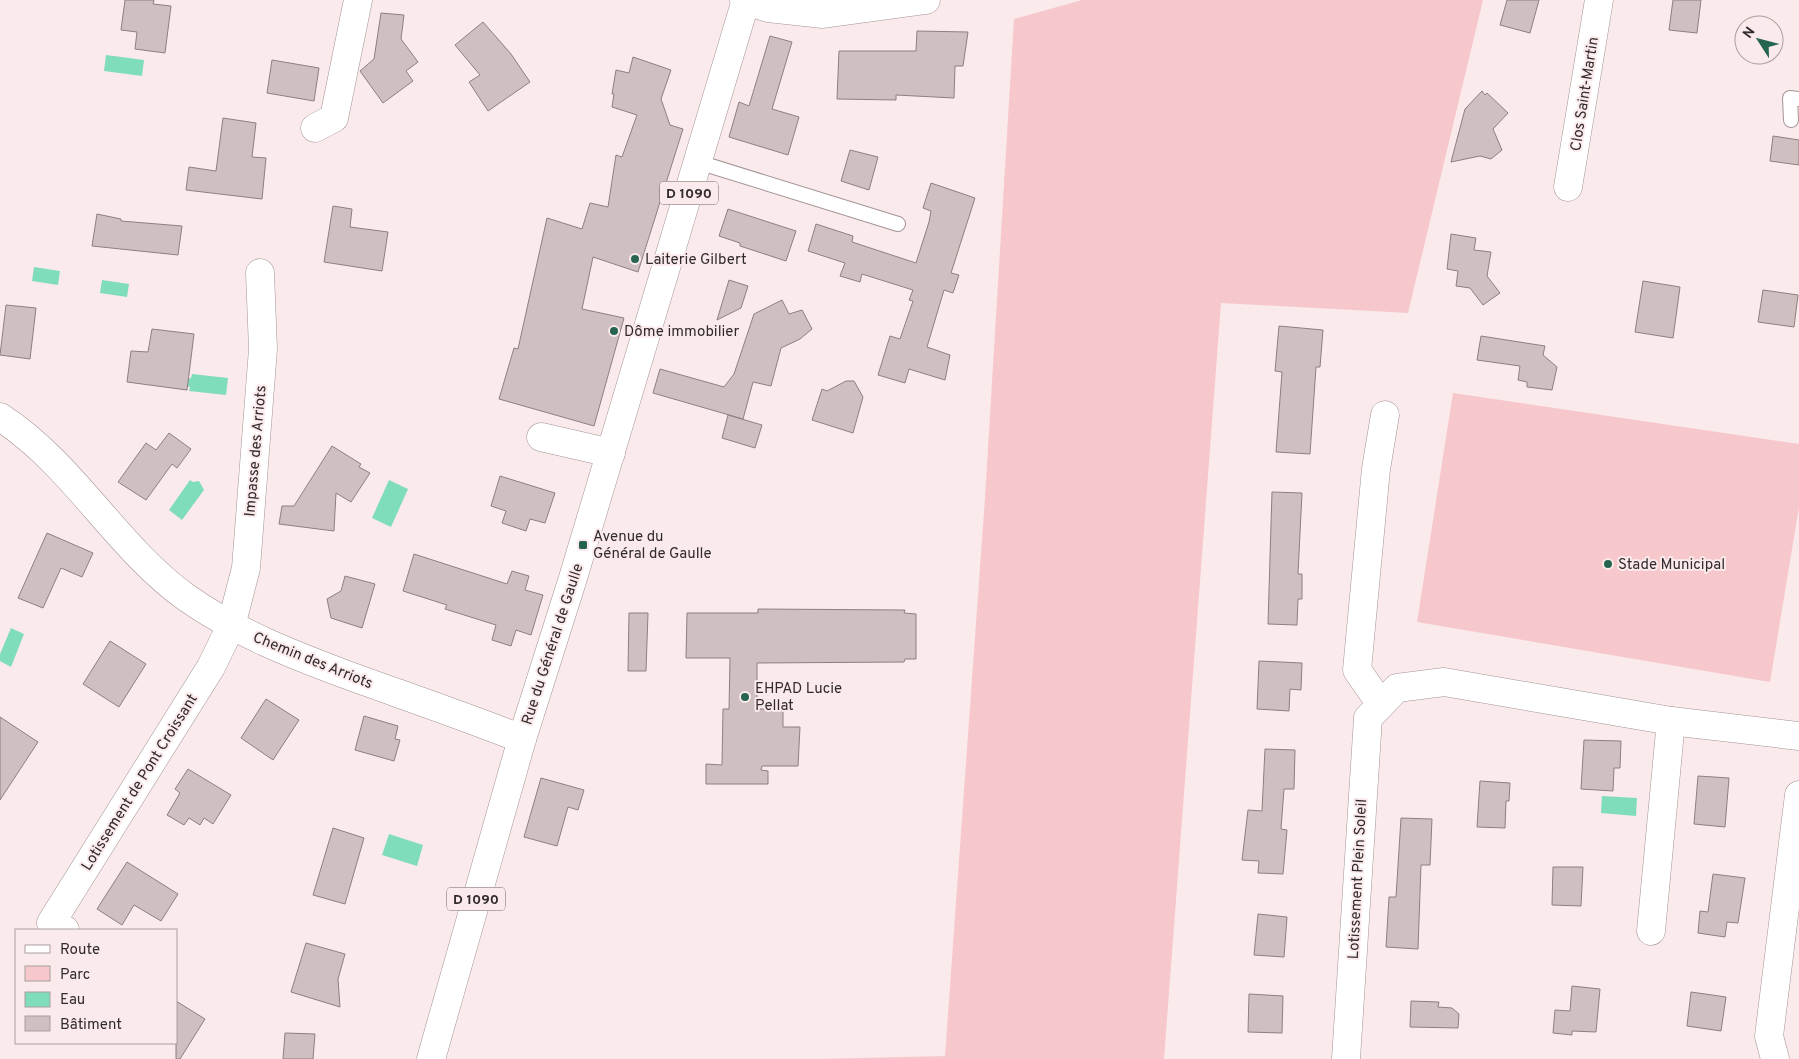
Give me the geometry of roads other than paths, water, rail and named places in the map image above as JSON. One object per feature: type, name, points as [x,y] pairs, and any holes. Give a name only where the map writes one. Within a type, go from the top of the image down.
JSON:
[{"type":"street","points":[[315,128],[334,118],[358,0]]},
{"type":"street","points":[[745,0],[768,8],[823,14],[926,0]]},
{"type":"street","name":"Rue du Général de Gaulle","points":[[431,1059],[522,739],[611,452],[745,0]]},
{"type":"street","name":"Clos Saint-Martin","points":[[1568,187],[1599,0]]},
{"type":"street","name":"Impasse des Arriots","points":[[231,626],[246,568],[259,419],[263,350],[260,273]]},
{"type":"street","points":[[1380,704],[1357,670],[1376,468],[1385,415]]},
{"type":"street","name":"Chemin des Arriots","points":[[0,417],[27,434],[144,560],[186,597],[231,626],[277,649],[522,739]]},
{"type":"street","points":[[541,437],[611,452]]},
{"type":"street","name":"Lotissement de Pont Croissant","points":[[63,929],[51,922],[211,667],[231,626]]},
{"type":"street","name":"Lotissement Plein Soleil","points":[[1346,1059],[1365,738],[1368,718],[1397,688],[1444,682],[1671,720],[1799,736]]},
{"type":"street","points":[[1651,931],[1671,720]]},
{"type":"street","points":[[1775,1059],[1769,1036],[1799,795]]},
{"type":"lane","points":[[1791,120],[1790,98],[1799,99]]},
{"type":"lane","points":[[698,162],[898,224]]},
{"type":"water","points":[[106,55],[144,60],[142,76],[104,71]]},
{"type":"water","points":[[34,267],[60,271],[58,285],[32,281]]},
{"type":"water","points":[[102,280],[129,284],[127,297],[100,293]]},
{"type":"water","points":[[192,374],[228,378],[226,395],[189,391],[190,387],[187,386],[187,379],[191,378]]},
{"type":"water","points":[[190,480],[193,482],[199,481],[204,490],[182,520],[169,510]]},
{"type":"water","points":[[389,480],[408,489],[391,527],[372,518]]},
{"type":"water","points":[[11,628],[24,634],[11,667],[0,661],[0,654]]},
{"type":"water","points":[[1602,796],[1637,798],[1636,816],[1601,813]]},
{"type":"water","points":[[389,834],[423,845],[417,866],[382,855]]},
{"type":"place","name":"Laiterie Gilbert","points":[[635,259]]},
{"type":"place","name":"Dôme immobilier","points":[[614,331]]},
{"type":"place","name":"Avenue du Général de Gaulle","points":[[583,545]]},
{"type":"place","name":"Stade Municipal","points":[[1608,564]]},
{"type":"place","name":"EHPAD Lucie Pellat","points":[[745,697]]}]
